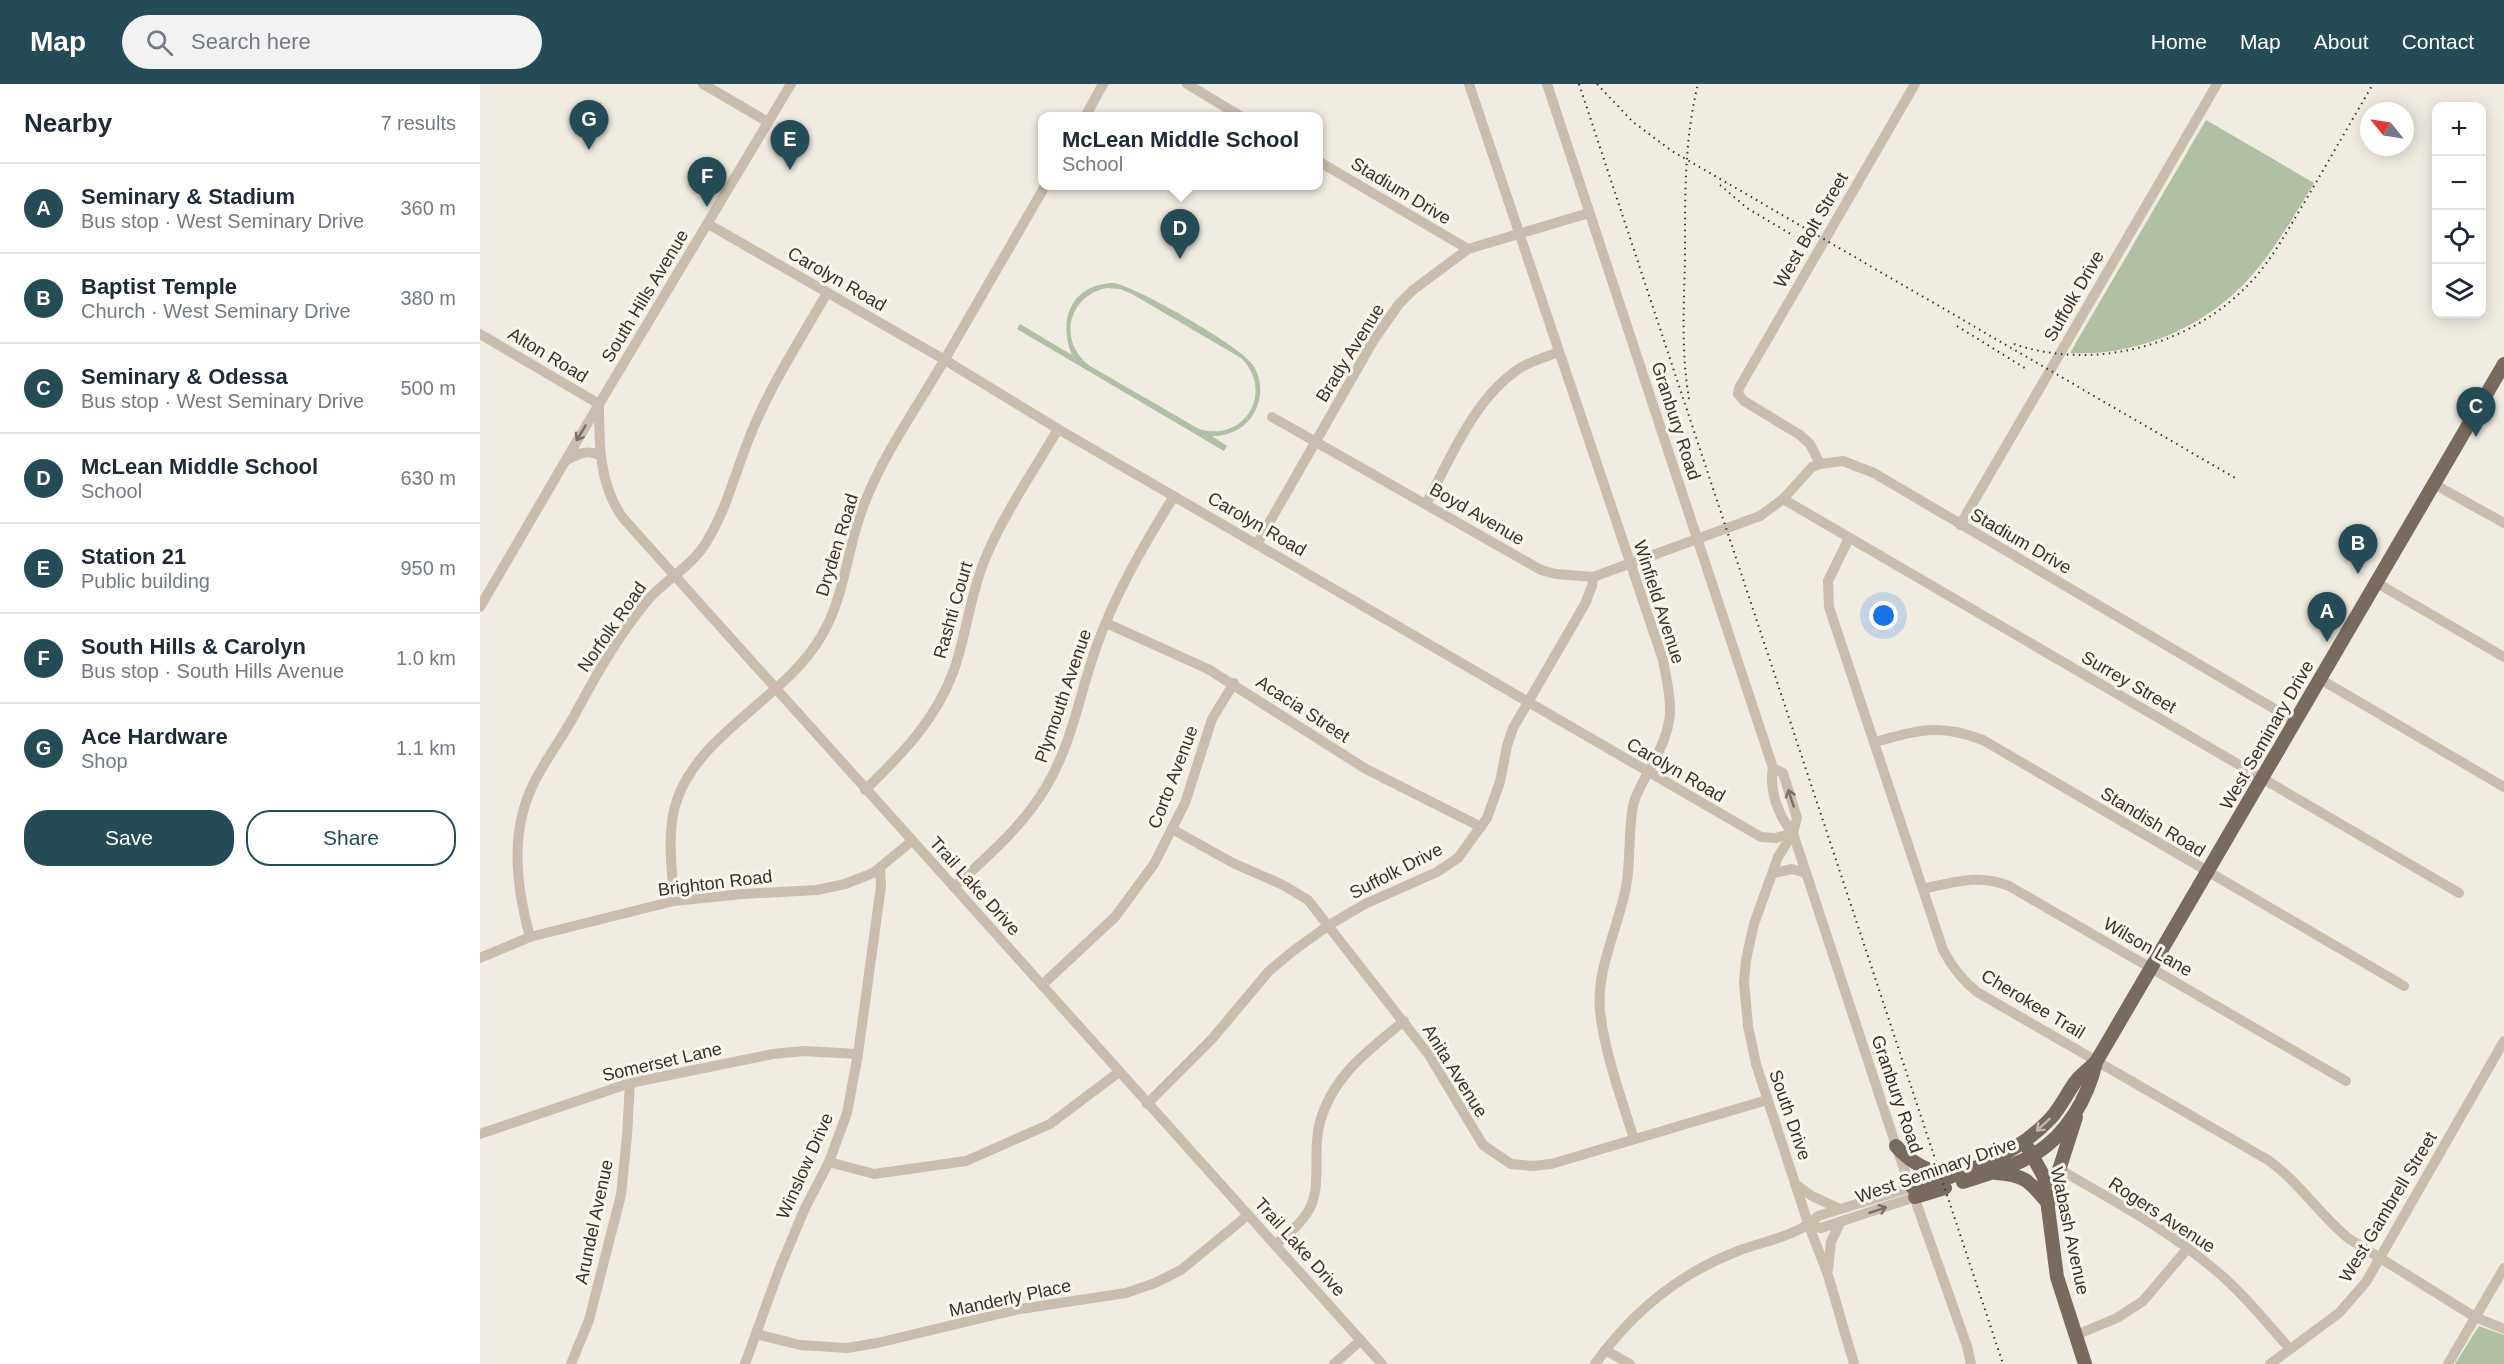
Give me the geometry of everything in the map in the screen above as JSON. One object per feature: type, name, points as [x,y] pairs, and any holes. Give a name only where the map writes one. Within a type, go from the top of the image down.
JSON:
[{"type":"main road","name":"West Seminary Drive","points":[[1914,1192],[1976,1168],[2024,1142],[2049,1120],[2076,1081],[2096,1062],[2434,484],[2499,384],[2504,364]]},
{"type":"main road","name":"West Seminary Drive","points":[[1914,1192],[1991,1172],[2034,1155],[2070,1120],[2091,1086],[2096,1062]]},
{"type":"main road","points":[[2048,1203],[2081,1103]]},
{"type":"main road","name":"Wabash Avenue","points":[[2024,1142],[2034,1155],[2044,1177],[2057,1277],[2085,1364]]},
{"type":"main road","points":[[1896,1146],[1908,1160],[1923,1169],[1951,1178]]},
{"type":"main road","points":[[1991,1172],[2020,1176],[2031,1182],[2048,1203]]},
{"type":"street","points":[[703,84],[768,122]]},
{"type":"street","name":"South Hills Avenue","points":[[480,607],[564,462],[791,84]]},
{"type":"street","points":[[1088,112],[1103,84]]},
{"type":"street","points":[[1187,84],[1234,112]]},
{"type":"street","name":"Winfield Avenue","points":[[1469,84],[1663,660],[1671,710],[1668,731],[1633,803],[1627,884],[1604,968],[1600,1009],[1609,1056],[1634,1139]]},
{"type":"street","name":"Granbury Road","points":[[1547,84],[1773,768],[1771,782],[1783,822],[1793,833],[1896,1146],[1967,1346],[1971,1364]]},
{"type":"street","name":"West Bolt Street","points":[[1820,464],[1810,444],[1744,401],[1738,394],[1740,385],[1915,84]]},
{"type":"street","name":"Suffolk Drive","points":[[1960,525],[2217,84]]},
{"type":"street","name":"Stadium Drive","points":[[1323,164],[1468,249]]},
{"type":"street","name":"Dryden Road","points":[[674,901],[671,862],[672,822],[676,804],[687,779],[714,744],[775,691],[813,650],[830,619],[841,591],[865,501],[897,438],[945,360],[1043,190]]},
{"type":"street","name":"Brady Avenue","points":[[1257,544],[1374,338],[1399,304],[1426,278],[1468,249],[1589,213]]},
{"type":"street","name":"Carolyn Road","points":[[708,224],[1761,837],[1776,838],[1793,833]]},
{"type":"street","name":"Norfolk Road","points":[[530,937],[522,910],[516,855],[526,799],[537,776],[618,642],[645,603],[698,555],[708,540],[723,509],[749,439],[779,379],[828,293]]},
{"type":"street","points":[[480,347],[483,335]]},
{"type":"street","name":"Alton Road","points":[[483,335],[599,404]]},
{"type":"street","points":[[1426,504],[1477,412],[1519,369],[1558,352]]},
{"type":"street","name":"Trail Lake Drive","points":[[599,404],[600,456],[616,509],[775,691],[1382,1364]]},
{"type":"street","name":"Boyd Avenue","points":[[1272,417],[1541,570],[1593,578]]},
{"type":"street","name":"Rashti Court","points":[[865,790],[915,740],[938,706],[954,669],[975,587],[989,550],[1058,429]]},
{"type":"street","points":[[564,462],[585,452],[600,456]]},
{"type":"street","name":"Stadium Drive","points":[[1820,464],[1843,461],[1858,465],[2295,721]]},
{"type":"street","points":[[1593,578],[1629,562],[1760,516],[1783,499],[1812,467],[1820,464]]},
{"type":"street","points":[[2434,484],[2504,523]]},
{"type":"street","name":"Plymouth Avenue","points":[[954,887],[1013,831],[1047,785],[1063,750],[1106,623],[1132,567],[1174,496]]},
{"type":"street","name":"Surrey Street","points":[[1783,499],[2459,893]]},
{"type":"street","name":"Cherokee Trail","points":[[1849,538],[1832,568],[1826,589],[1837,637],[1875,742],[1943,950],[1963,981],[1977,992],[2278,1167],[2335,1227],[2380,1259],[2475,1317],[2504,1329]]},
{"type":"street","name":"Suffolk Drive","points":[[1147,1104],[1212,1039],[1269,972],[1293,951],[1329,925],[1365,904],[1437,872],[1458,858],[1481,827],[1495,799],[1513,728],[1585,604],[1593,578]]},
{"type":"street","points":[[2377,582],[2504,657]]},
{"type":"street","name":"Acacia Street","points":[[1106,623],[1180,655],[1234,683],[1366,769],[1481,827]]},
{"type":"street","points":[[2320,679],[2504,788]]},
{"type":"street","name":"Corto Avenue","points":[[1042,985],[1115,916],[1142,882],[1185,803],[1212,719],[1234,683]]},
{"type":"street","name":"Standish Road","points":[[1875,742],[1920,729],[1961,732],[1976,737],[2404,986]]},
{"type":"street","name":"Anita Avenue","points":[[1172,829],[1308,900],[1429,1055],[1483,1145],[1511,1164],[1533,1166],[1551,1164],[1767,1100]]},
{"type":"street","name":"South Drive","points":[[1793,833],[1778,857],[1754,924],[1744,982],[1748,1026],[1767,1100],[1809,1226],[1828,1275],[1854,1364]]},
{"type":"street","name":"Brighton Road","points":[[480,958],[530,937],[674,901],[817,890],[857,880],[880,868],[912,841]]},
{"type":"street","name":"Winslow Drive","points":[[746,1364],[790,1243],[829,1162],[847,1113],[858,1054],[881,886],[880,868]]},
{"type":"street","points":[[1774,873],[1792,868],[1806,873]]},
{"type":"street","name":"Wilson Lane","points":[[1923,889],[1963,879],[1996,881],[2023,893],[2346,1081]]},
{"type":"street","points":[[1275,1245],[1301,1221],[1313,1202],[1318,1131],[1323,1112],[1335,1089],[1349,1068],[1404,1021]]},
{"type":"street","name":"West Gambrell Street","points":[[2270,1364],[2339,1313],[2355,1296],[2380,1259],[2504,1041]]},
{"type":"street","name":"Somerset Lane","points":[[480,1134],[630,1083],[773,1054],[803,1051],[858,1054]]},
{"type":"street","points":[[829,1162],[874,1174],[966,1161],[1050,1124],[1119,1071]]},
{"type":"street","name":"Arundel Avenue","points":[[571,1364],[589,1320],[621,1195],[630,1083]]},
{"type":"street","name":"Rogers Avenue","points":[[2059,1169],[2151,1223],[2188,1248],[2216,1270],[2290,1349]]},
{"type":"street","points":[[1796,1184],[1812,1196],[1840,1209]]},
{"type":"street","name":"West Seminary Drive","points":[[1595,1364],[1631,1319],[1674,1284],[1717,1260],[1809,1226],[1818,1216],[1914,1192]]},
{"type":"street","name":"West Seminary Drive","points":[[1809,1226],[1821,1228],[1840,1222],[1914,1192]]},
{"type":"street","name":"Manderly Place","points":[[756,1334],[800,1345],[847,1348],[888,1341],[1020,1309],[1126,1293],[1155,1283],[1181,1270],[1248,1215]]},
{"type":"street","points":[[1828,1275],[1829,1250],[1840,1222]]},
{"type":"street","points":[[2076,1335],[2117,1318],[2143,1301],[2188,1248]]},
{"type":"street","points":[[2448,1364],[2504,1268]]},
{"type":"street","points":[[1334,1364],[1361,1340]]},
{"type":"street","points":[[1605,1350],[1630,1364]]},
{"type":"green space","points":[[2206,120],[2314,183],[2262,263],[2235,292],[2215,309],[2193,323],[2146,343],[2121,350],[2070,353]]},
{"type":"green space","points":[[1114,283],[1143,295],[1210,332],[1245,356],[1253,365],[1260,389],[1257,407],[1250,419],[1241,427],[1224,435],[1212,436],[1227,446],[1224,451],[1017,329],[1020,324],[1072,355],[1066,329],[1072,306],[1078,297],[1100,285]],"holes":[[[1107,288],[1120,289],[1241,358],[1251,371],[1255,385],[1255,399],[1250,411],[1241,421],[1230,428],[1215,431],[1199,429],[1090,366],[1080,356],[1073,345],[1071,333],[1076,309],[1094,292]]]},
{"type":"green space","points":[[2479,1326],[2504,1335],[2504,1364],[2455,1364]]},
{"type":"railway","points":[[1579,84],[2003,1364]]},
{"type":"railway","points":[[1597,84],[1633,122],[1672,151],[2237,479]]},
{"type":"railway","points":[[1689,399],[1684,328],[1685,192],[1690,127],[1698,84]]},
{"type":"railway","points":[[2014,344],[2047,352],[2080,355],[2113,353],[2146,346],[2178,334],[2207,318],[2234,298],[2258,274],[2271,256],[2373,84]]},
{"type":"railway","points":[[1720,185],[1747,208],[1794,236]]},
{"type":"railway","points":[[1957,326],[2028,370]]},
{"type":"place","name":"Ace Hardware","points":[[589,150]]},
{"type":"place","name":"Station 21","points":[[790,170]]},
{"type":"place","name":"South Hills & Carolyn","points":[[707,207]]},
{"type":"place","name":"McLean Middle School","points":[[1180,259]]},
{"type":"place","name":"Seminary & Odessa","points":[[2476,437]]},
{"type":"place","name":"Baptist Temple","points":[[2358,574]]},
{"type":"place","name":"Seminary & Stadium","points":[[2327,642]]}]
